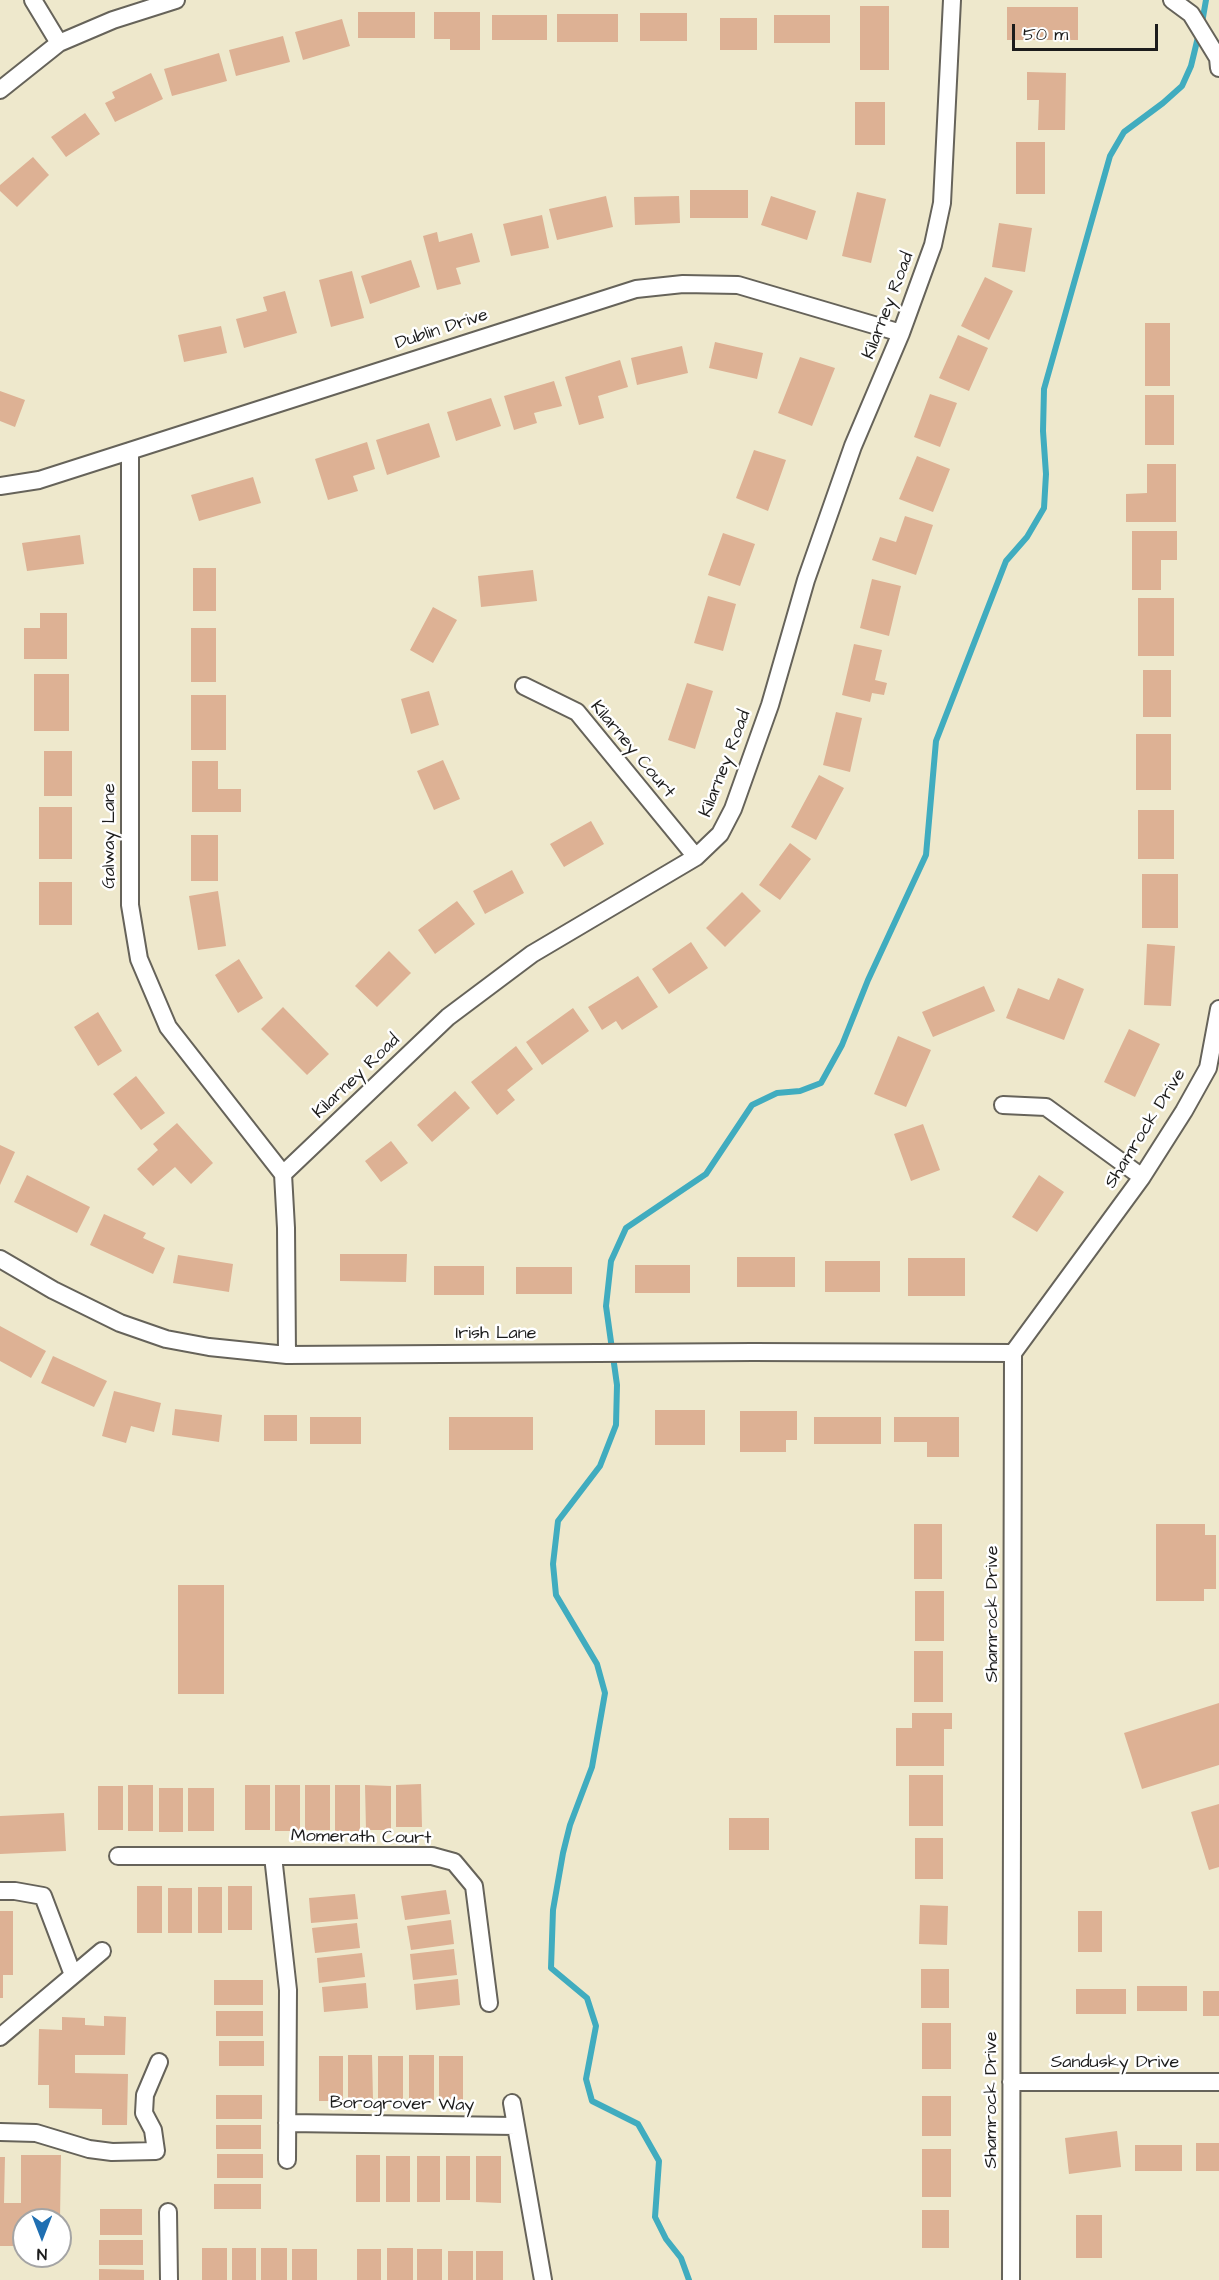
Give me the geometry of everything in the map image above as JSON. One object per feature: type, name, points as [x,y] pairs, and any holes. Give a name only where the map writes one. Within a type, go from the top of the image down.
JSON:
[{"type":"street","points":[[33,0],[59,43]]},
{"type":"street","points":[[0,90],[59,43],[113,20],[176,0]]},
{"type":"street","name":"Kilarney Road","points":[[284,1174],[458,1010],[531,954],[696,857],[720,834],[733,809],[770,705],[806,580],[853,446],[901,333],[933,246],[942,203],[952,0]]},
{"type":"street","points":[[1172,0],[1191,14],[1218,58],[1219,68]]},
{"type":"street","name":"Dublin Drive","points":[[0,486],[39,480],[636,289],[683,284],[738,285],[901,333]]},
{"type":"street","name":"Galway Lane","points":[[130,451],[130,905],[139,959],[168,1028],[284,1174]]},
{"type":"street","name":"Kilarney Court","points":[[524,686],[577,712],[696,857]]},
{"type":"street","name":"Shamrock Drive","points":[[1011,2280],[1013,1353],[1142,1177],[1208,1068],[1219,1009]]},
{"type":"street","points":[[1003,1105],[1046,1107],[1142,1177]]},
{"type":"street","points":[[284,1174],[287,1355]]},
{"type":"street","name":"Irish Lane","points":[[0,1259],[53,1290],[120,1323],[165,1339],[209,1347],[287,1355],[1013,1353]]},
{"type":"street","name":"Momerath Court","points":[[118,1856],[432,1856],[454,1862],[474,1886],[489,2002]]},
{"type":"street","points":[[273,1856],[288,1990],[287,2160]]},
{"type":"street","points":[[0,1891],[43,1896],[73,1975]]},
{"type":"street","points":[[0,2037],[102,1951]]},
{"type":"street","points":[[0,2132],[36,2133],[89,2149],[112,2152],[156,2151],[153,2130],[144,2113],[145,2095],[159,2062]]},
{"type":"street","name":"Sandusky Drive","points":[[1011,2082],[1219,2082]]},
{"type":"street","points":[[512,2103],[543,2280]]},
{"type":"street","name":"Borogrover Way","points":[[287,2123],[516,2126]]},
{"type":"street","points":[[168,2212],[169,2280]]},
{"type":"building","points":[[860,6],[889,6],[889,70],[860,70]]},
{"type":"building","points":[[1007,7],[1078,7],[1078,40],[1007,40]]},
{"type":"building","points":[[358,12],[415,12],[415,38],[358,38]]},
{"type":"building","points":[[434,12],[480,12],[480,50],[450,50],[450,39],[434,39]]},
{"type":"building","points":[[640,13],[687,13],[687,41],[640,41]]},
{"type":"building","points":[[557,14],[618,14],[618,42],[557,42]]},
{"type":"building","points":[[492,15],[547,15],[547,40],[492,40]]},
{"type":"building","points":[[774,15],[830,15],[830,43],[774,43]]},
{"type":"building","points":[[720,18],[757,18],[757,50],[720,50]]},
{"type":"building","points":[[342,19],[350,46],[303,60],[295,32]]},
{"type":"building","points":[[283,36],[290,62],[236,76],[229,50]]},
{"type":"building","points":[[219,53],[227,81],[172,96],[164,69]]},
{"type":"building","points":[[1027,72],[1066,73],[1065,130],[1038,130],[1039,100],[1027,100]]},
{"type":"building","points":[[151,73],[163,99],[115,122],[105,103],[115,98],[112,92]]},
{"type":"building","points":[[855,102],[885,102],[885,145],[855,145]]},
{"type":"building","points":[[85,113],[100,134],[66,157],[51,137]]},
{"type":"building","points":[[1016,142],[1045,142],[1045,194],[1016,194]]},
{"type":"building","points":[[33,157],[49,175],[17,207],[0,191],[0,185]]},
{"type":"building","points":[[690,190],[748,190],[748,218],[690,218]]},
{"type":"building","points":[[857,192],[886,199],[871,263],[842,256]]},
{"type":"building","points":[[606,196],[613,227],[557,240],[549,209]]},
{"type":"building","points":[[679,196],[680,223],[635,225],[634,197]]},
{"type":"building","points":[[771,196],[816,211],[807,240],[761,225]]},
{"type":"building","points":[[542,215],[549,248],[511,256],[503,224]]},
{"type":"building","points":[[999,223],[1032,228],[1025,272],[992,267]]},
{"type":"building","points":[[437,232],[439,242],[472,233],[480,262],[456,268],[461,284],[437,290],[423,236]]},
{"type":"building","points":[[411,260],[420,287],[370,304],[361,276]]},
{"type":"building","points":[[352,271],[364,318],[331,327],[319,280]]},
{"type":"building","points":[[985,277],[1013,291],[989,340],[961,326]]},
{"type":"building","points":[[285,291],[297,333],[244,348],[236,319],[267,311],[263,297]]},
{"type":"building","points":[[1145,323],[1170,323],[1170,386],[1145,386]]},
{"type":"building","points":[[221,326],[227,353],[184,362],[178,335]]},
{"type":"building","points":[[958,335],[988,348],[969,391],[939,378]]},
{"type":"building","points":[[715,342],[763,353],[757,379],[709,368]]},
{"type":"building","points":[[682,346],[688,373],[637,385],[631,358]]},
{"type":"building","points":[[800,357],[835,368],[812,426],[778,413]]},
{"type":"building","points":[[620,360],[628,387],[598,396],[604,418],[579,425],[565,377]]},
{"type":"building","points":[[554,381],[562,406],[534,413],[537,423],[514,430],[504,396]]},
{"type":"building","points":[[0,391],[25,400],[15,427],[0,421]]},
{"type":"building","points":[[930,394],[957,403],[940,447],[914,437]]},
{"type":"building","points":[[1145,395],[1174,395],[1174,445],[1145,445]]},
{"type":"building","points":[[491,398],[501,426],[456,441],[447,412]]},
{"type":"building","points":[[429,423],[440,457],[387,475],[376,440]]},
{"type":"building","points":[[367,442],[375,469],[353,476],[358,491],[328,500],[315,459]]},
{"type":"building","points":[[754,450],[786,460],[768,511],[736,498]]},
{"type":"building","points":[[917,456],[950,469],[933,512],[899,499]]},
{"type":"building","points":[[1147,464],[1176,464],[1176,522],[1126,522],[1126,494],[1147,493]]},
{"type":"building","points":[[253,477],[261,503],[199,521],[191,495]]},
{"type":"building","points":[[905,516],[933,525],[916,575],[872,560],[880,537],[896,542]]},
{"type":"building","points":[[1132,531],[1177,531],[1177,560],[1161,560],[1161,590],[1132,590]]},
{"type":"building","points":[[723,533],[755,544],[740,586],[708,575]]},
{"type":"building","points":[[80,535],[84,564],[27,571],[22,543]]},
{"type":"building","points":[[193,568],[216,568],[216,611],[193,611]]},
{"type":"building","points":[[533,570],[537,601],[481,607],[478,576]]},
{"type":"building","points":[[872,579],[901,586],[889,636],[860,628]]},
{"type":"building","points":[[708,596],[736,604],[723,651],[694,643]]},
{"type":"building","points":[[1138,598],[1174,598],[1174,656],[1138,656]]},
{"type":"building","points":[[433,607],[457,620],[433,663],[410,650]]},
{"type":"building","points":[[40,613],[67,613],[67,659],[24,659],[24,628],[40,628]]},
{"type":"building","points":[[191,628],[216,628],[216,682],[191,682]]},
{"type":"building","points":[[854,644],[882,650],[875,680],[887,683],[884,695],[872,693],[870,702],[842,695]]},
{"type":"building","points":[[1143,670],[1171,670],[1171,717],[1143,717]]},
{"type":"building","points":[[34,674],[69,674],[69,731],[34,731]]},
{"type":"building","points":[[687,683],[713,691],[695,749],[668,740]]},
{"type":"building","points":[[429,691],[439,725],[411,734],[401,699]]},
{"type":"building","points":[[191,695],[226,695],[226,750],[191,750]]},
{"type":"building","points":[[836,712],[862,718],[850,772],[823,765]]},
{"type":"building","points":[[1136,734],[1171,734],[1171,790],[1136,790]]},
{"type":"building","points":[[44,751],[72,751],[72,796],[44,796]]},
{"type":"building","points":[[443,760],[460,799],[434,810],[417,771]]},
{"type":"building","points":[[192,761],[218,761],[218,789],[241,789],[241,812],[192,812]]},
{"type":"building","points":[[819,775],[844,788],[816,840],[791,827]]},
{"type":"building","points":[[39,807],[72,807],[72,859],[39,859]]},
{"type":"building","points":[[1138,810],[1174,810],[1174,859],[1138,859]]},
{"type":"building","points":[[591,821],[604,844],[564,867],[550,844]]},
{"type":"building","points":[[191,835],[218,835],[218,881],[191,881]]},
{"type":"building","points":[[790,843],[811,859],[780,900],[759,885]]},
{"type":"building","points":[[512,870],[524,893],[485,914],[473,891]]},
{"type":"building","points":[[1142,874],[1178,874],[1178,928],[1142,928]]},
{"type":"building","points":[[39,882],[72,882],[72,925],[39,925]]},
{"type":"building","points":[[218,891],[226,946],[198,950],[189,896]]},
{"type":"building","points":[[742,892],[761,911],[725,947],[706,928]]},
{"type":"building","points":[[457,901],[475,924],[435,954],[418,930]]},
{"type":"building","points":[[691,942],[708,968],[669,994],[652,969]]},
{"type":"building","points":[[1147,944],[1175,946],[1171,1006],[1144,1005]]},
{"type":"building","points":[[389,951],[411,973],[377,1007],[355,986]]},
{"type":"building","points":[[239,959],[263,998],[238,1013],[215,975]]},
{"type":"building","points":[[638,976],[658,1007],[622,1030],[616,1021],[602,1030],[588,1007]]},
{"type":"building","points":[[1058,978],[1084,989],[1064,1040],[1006,1018],[1018,988],[1049,1000]]},
{"type":"building","points":[[984,986],[995,1011],[933,1037],[922,1012]]},
{"type":"building","points":[[283,1007],[329,1054],[307,1075],[261,1029]]},
{"type":"building","points":[[573,1008],[589,1031],[542,1065],[526,1042]]},
{"type":"building","points":[[98,1012],[122,1051],[98,1066],[74,1027]]},
{"type":"building","points":[[1129,1029],[1160,1044],[1135,1097],[1104,1082]]},
{"type":"building","points":[[898,1036],[931,1050],[906,1107],[874,1094]]},
{"type":"building","points":[[516,1046],[533,1069],[507,1090],[515,1100],[497,1115],[471,1082]]},
{"type":"building","points":[[136,1076],[165,1113],[141,1130],[113,1094]]},
{"type":"building","points":[[455,1091],[470,1108],[432,1142],[417,1125]]},
{"type":"building","points":[[177,1123],[213,1163],[191,1184],[175,1167],[153,1186],[137,1169],[158,1150],[153,1144]]},
{"type":"building","points":[[923,1124],[940,1170],[911,1181],[894,1134]]},
{"type":"building","points":[[391,1141],[408,1163],[381,1182],[365,1161]]},
{"type":"building","points":[[0,1145],[15,1152],[0,1185]]},
{"type":"building","points":[[27,1175],[90,1207],[77,1233],[14,1202]]},
{"type":"building","points":[[1039,1175],[1064,1192],[1037,1232],[1012,1217]]},
{"type":"building","points":[[104,1214],[146,1233],[143,1238],[165,1248],[153,1274],[90,1245]]},
{"type":"building","points":[[340,1254],[407,1254],[406,1282],[340,1281]]},
{"type":"building","points":[[178,1255],[233,1264],[229,1292],[173,1283]]},
{"type":"building","points":[[737,1257],[795,1257],[795,1287],[737,1287]]},
{"type":"building","points":[[908,1258],[965,1258],[965,1296],[908,1296]]},
{"type":"building","points":[[825,1261],[880,1261],[880,1292],[825,1292]]},
{"type":"building","points":[[635,1265],[690,1265],[690,1293],[635,1293]]},
{"type":"building","points":[[434,1266],[484,1266],[484,1295],[434,1295]]},
{"type":"building","points":[[516,1267],[572,1267],[572,1294],[516,1294]]},
{"type":"building","points":[[0,1326],[46,1351],[31,1378],[0,1361]]},
{"type":"building","points":[[53,1356],[107,1381],[94,1407],[41,1383]]},
{"type":"building","points":[[114,1391],[161,1403],[154,1432],[131,1426],[126,1443],[102,1436]]},
{"type":"building","points":[[175,1409],[222,1415],[219,1442],[172,1435]]},
{"type":"building","points":[[655,1410],[705,1410],[705,1445],[655,1445]]},
{"type":"building","points":[[740,1411],[797,1411],[797,1440],[786,1440],[786,1452],[740,1452]]},
{"type":"building","points":[[264,1415],[297,1415],[297,1441],[264,1441]]},
{"type":"building","points":[[310,1417],[361,1417],[361,1444],[310,1444]]},
{"type":"building","points":[[449,1417],[533,1417],[533,1450],[449,1450]]},
{"type":"building","points":[[814,1417],[881,1417],[881,1444],[814,1444]]},
{"type":"building","points":[[894,1417],[959,1417],[959,1457],[927,1457],[927,1442],[894,1442]]},
{"type":"building","points":[[914,1524],[942,1524],[942,1579],[914,1579]]},
{"type":"building","points":[[1156,1524],[1205,1524],[1205,1535],[1216,1535],[1216,1589],[1204,1589],[1204,1601],[1156,1601]]},
{"type":"building","points":[[178,1585],[224,1585],[224,1694],[178,1694]]},
{"type":"building","points":[[915,1591],[944,1591],[944,1641],[915,1641]]},
{"type":"building","points":[[914,1651],[943,1651],[943,1702],[914,1702]]},
{"type":"building","points":[[1219,1703],[1219,1765],[1142,1789],[1124,1733]]},
{"type":"building","points":[[912,1713],[952,1713],[952,1729],[944,1729],[944,1766],[896,1766],[896,1728],[912,1728]]},
{"type":"building","points":[[909,1775],[943,1775],[943,1826],[909,1826]]},
{"type":"building","points":[[421,1784],[422,1827],[396,1827],[396,1785]]},
{"type":"building","points":[[128,1785],[153,1785],[153,1831],[128,1831]]},
{"type":"building","points":[[245,1785],[270,1785],[270,1830],[245,1830]]},
{"type":"building","points":[[275,1785],[300,1785],[300,1831],[275,1831]]},
{"type":"building","points":[[305,1785],[330,1785],[330,1830],[305,1830]]},
{"type":"building","points":[[335,1785],[360,1785],[360,1831],[335,1831]]},
{"type":"building","points":[[365,1785],[391,1786],[391,1830],[366,1830]]},
{"type":"building","points":[[98,1786],[123,1786],[123,1830],[98,1830]]},
{"type":"building","points":[[159,1788],[183,1788],[183,1832],[159,1832]]},
{"type":"building","points":[[188,1788],[214,1788],[214,1831],[188,1831]]},
{"type":"building","points":[[1219,1804],[1219,1867],[1209,1870],[1191,1812]]},
{"type":"building","points":[[64,1813],[66,1851],[0,1854],[0,1816]]},
{"type":"building","points":[[729,1818],[769,1818],[769,1850],[729,1850]]},
{"type":"building","points":[[915,1838],[943,1838],[943,1879],[915,1879]]},
{"type":"building","points":[[137,1886],[162,1886],[162,1933],[137,1933]]},
{"type":"building","points":[[228,1886],[252,1886],[252,1930],[228,1930]]},
{"type":"building","points":[[198,1887],[222,1887],[222,1933],[198,1933]]},
{"type":"building","points":[[168,1888],[192,1888],[192,1933],[168,1933]]},
{"type":"building","points":[[446,1890],[450,1914],[405,1920],[401,1896]]},
{"type":"building","points":[[355,1894],[358,1919],[311,1923],[309,1898]]},
{"type":"building","points":[[920,1905],[948,1906],[947,1945],[919,1944]]},
{"type":"building","points":[[0,1911],[13,1911],[13,1975],[3,1975],[3,1998],[0,1998]]},
{"type":"building","points":[[1078,1911],[1102,1911],[1102,1952],[1078,1952]]},
{"type":"building","points":[[451,1920],[454,1944],[411,1950],[407,1926]]},
{"type":"building","points":[[357,1923],[360,1948],[315,1953],[312,1928]]},
{"type":"building","points":[[454,1949],[457,1975],[413,1980],[410,1954]]},
{"type":"building","points":[[362,1953],[365,1977],[319,1983],[317,1958]]},
{"type":"building","points":[[921,1969],[949,1969],[949,2008],[921,2008]]},
{"type":"building","points":[[458,1979],[460,2005],[416,2010],[414,1984]]},
{"type":"building","points":[[214,1980],[263,1980],[263,2005],[214,2005]]},
{"type":"building","points":[[366,1983],[368,2008],[324,2012],[322,1987]]},
{"type":"building","points":[[1137,1986],[1187,1986],[1187,2011],[1137,2011]]},
{"type":"building","points":[[1076,1989],[1126,1989],[1126,2014],[1076,2014]]},
{"type":"building","points":[[1203,1991],[1219,1991],[1219,2016],[1203,2016]]},
{"type":"building","points":[[216,2011],[263,2011],[263,2036],[216,2036]]},
{"type":"building","points":[[104,2016],[126,2017],[125,2055],[75,2055],[75,2073],[128,2074],[127,2125],[102,2125],[102,2109],[49,2108],[49,2085],[38,2085],[39,2029],[62,2030],[62,2017],[85,2018],[85,2025],[104,2026]]},
{"type":"building","points":[[922,2023],[951,2023],[951,2069],[922,2069]]},
{"type":"building","points":[[219,2041],[264,2041],[264,2066],[219,2066]]},
{"type":"building","points":[[348,2055],[372,2055],[373,2100],[348,2100]]},
{"type":"building","points":[[409,2055],[434,2055],[434,2100],[409,2100]]},
{"type":"building","points":[[319,2056],[343,2056],[343,2101],[319,2101]]},
{"type":"building","points":[[378,2056],[403,2056],[403,2100],[378,2100]]},
{"type":"building","points":[[439,2056],[463,2056],[463,2102],[439,2102]]},
{"type":"building","points":[[216,2095],[262,2095],[262,2119],[216,2119]]},
{"type":"building","points":[[922,2096],[951,2096],[951,2136],[922,2136]]},
{"type":"building","points":[[216,2125],[261,2125],[261,2149],[216,2149]]},
{"type":"building","points":[[1117,2131],[1121,2167],[1069,2174],[1065,2138]]},
{"type":"building","points":[[1196,2143],[1219,2143],[1219,2171],[1196,2171]]},
{"type":"building","points":[[1135,2145],[1182,2145],[1182,2171],[1135,2171]]},
{"type":"building","points":[[922,2149],[951,2149],[951,2197],[922,2197]]},
{"type":"building","points":[[217,2154],[263,2154],[263,2178],[217,2178]]},
{"type":"building","points":[[21,2155],[61,2155],[60,2208],[12,2208],[12,2246],[0,2246],[0,2157],[5,2157],[4,2203],[21,2203]]},
{"type":"building","points":[[356,2155],[380,2155],[380,2202],[356,2202]]},
{"type":"building","points":[[386,2156],[410,2156],[410,2202],[386,2202]]},
{"type":"building","points":[[417,2156],[440,2156],[440,2202],[417,2202]]},
{"type":"building","points":[[446,2156],[470,2156],[470,2200],[446,2200]]},
{"type":"building","points":[[476,2156],[501,2156],[501,2203],[476,2202]]},
{"type":"building","points":[[214,2184],[261,2184],[261,2209],[214,2209]]},
{"type":"building","points":[[100,2209],[142,2209],[142,2235],[100,2235]]},
{"type":"building","points":[[922,2210],[949,2210],[949,2248],[922,2248]]},
{"type":"building","points":[[1076,2215],[1102,2215],[1102,2258],[1076,2258]]},
{"type":"building","points":[[99,2240],[143,2240],[143,2265],[99,2265]]},
{"type":"building","points":[[202,2248],[227,2248],[227,2280],[202,2280]]},
{"type":"building","points":[[232,2248],[256,2248],[256,2280],[232,2280]]},
{"type":"building","points":[[261,2248],[287,2248],[287,2280],[261,2280]]},
{"type":"building","points":[[387,2248],[413,2248],[413,2280],[387,2280]]},
{"type":"building","points":[[292,2249],[317,2249],[317,2280],[292,2280]]},
{"type":"building","points":[[357,2249],[381,2249],[381,2280],[357,2280]]},
{"type":"building","points":[[417,2249],[442,2249],[442,2280],[417,2280]]},
{"type":"building","points":[[448,2251],[473,2251],[473,2280],[448,2280]]},
{"type":"building","points":[[476,2251],[503,2251],[503,2280],[476,2280]]},
{"type":"building","points":[[99,2269],[144,2270],[144,2280],[99,2280]]},
{"type":"waterway","points":[[1202,23],[1206,0]]},
{"type":"waterway","points":[[689,2280],[681,2258],[666,2239],[655,2217],[659,2161],[638,2124],[592,2101],[586,2079],[596,2026],[587,1998],[551,1968],[553,1910],[563,1853],[570,1825],[592,1767],[605,1693],[597,1664],[556,1595],[553,1564],[558,1521],[600,1466],[616,1425],[617,1385],[606,1306],[611,1261],[626,1228],[706,1174],[752,1105],[777,1093],[800,1091],[821,1083],[842,1045],[868,980],[926,855],[936,741],[1006,561],[1027,537],[1044,508],[1046,474],[1043,431],[1044,389],[1110,156],[1124,132],[1182,86],[1191,66],[1199,33]]}]
